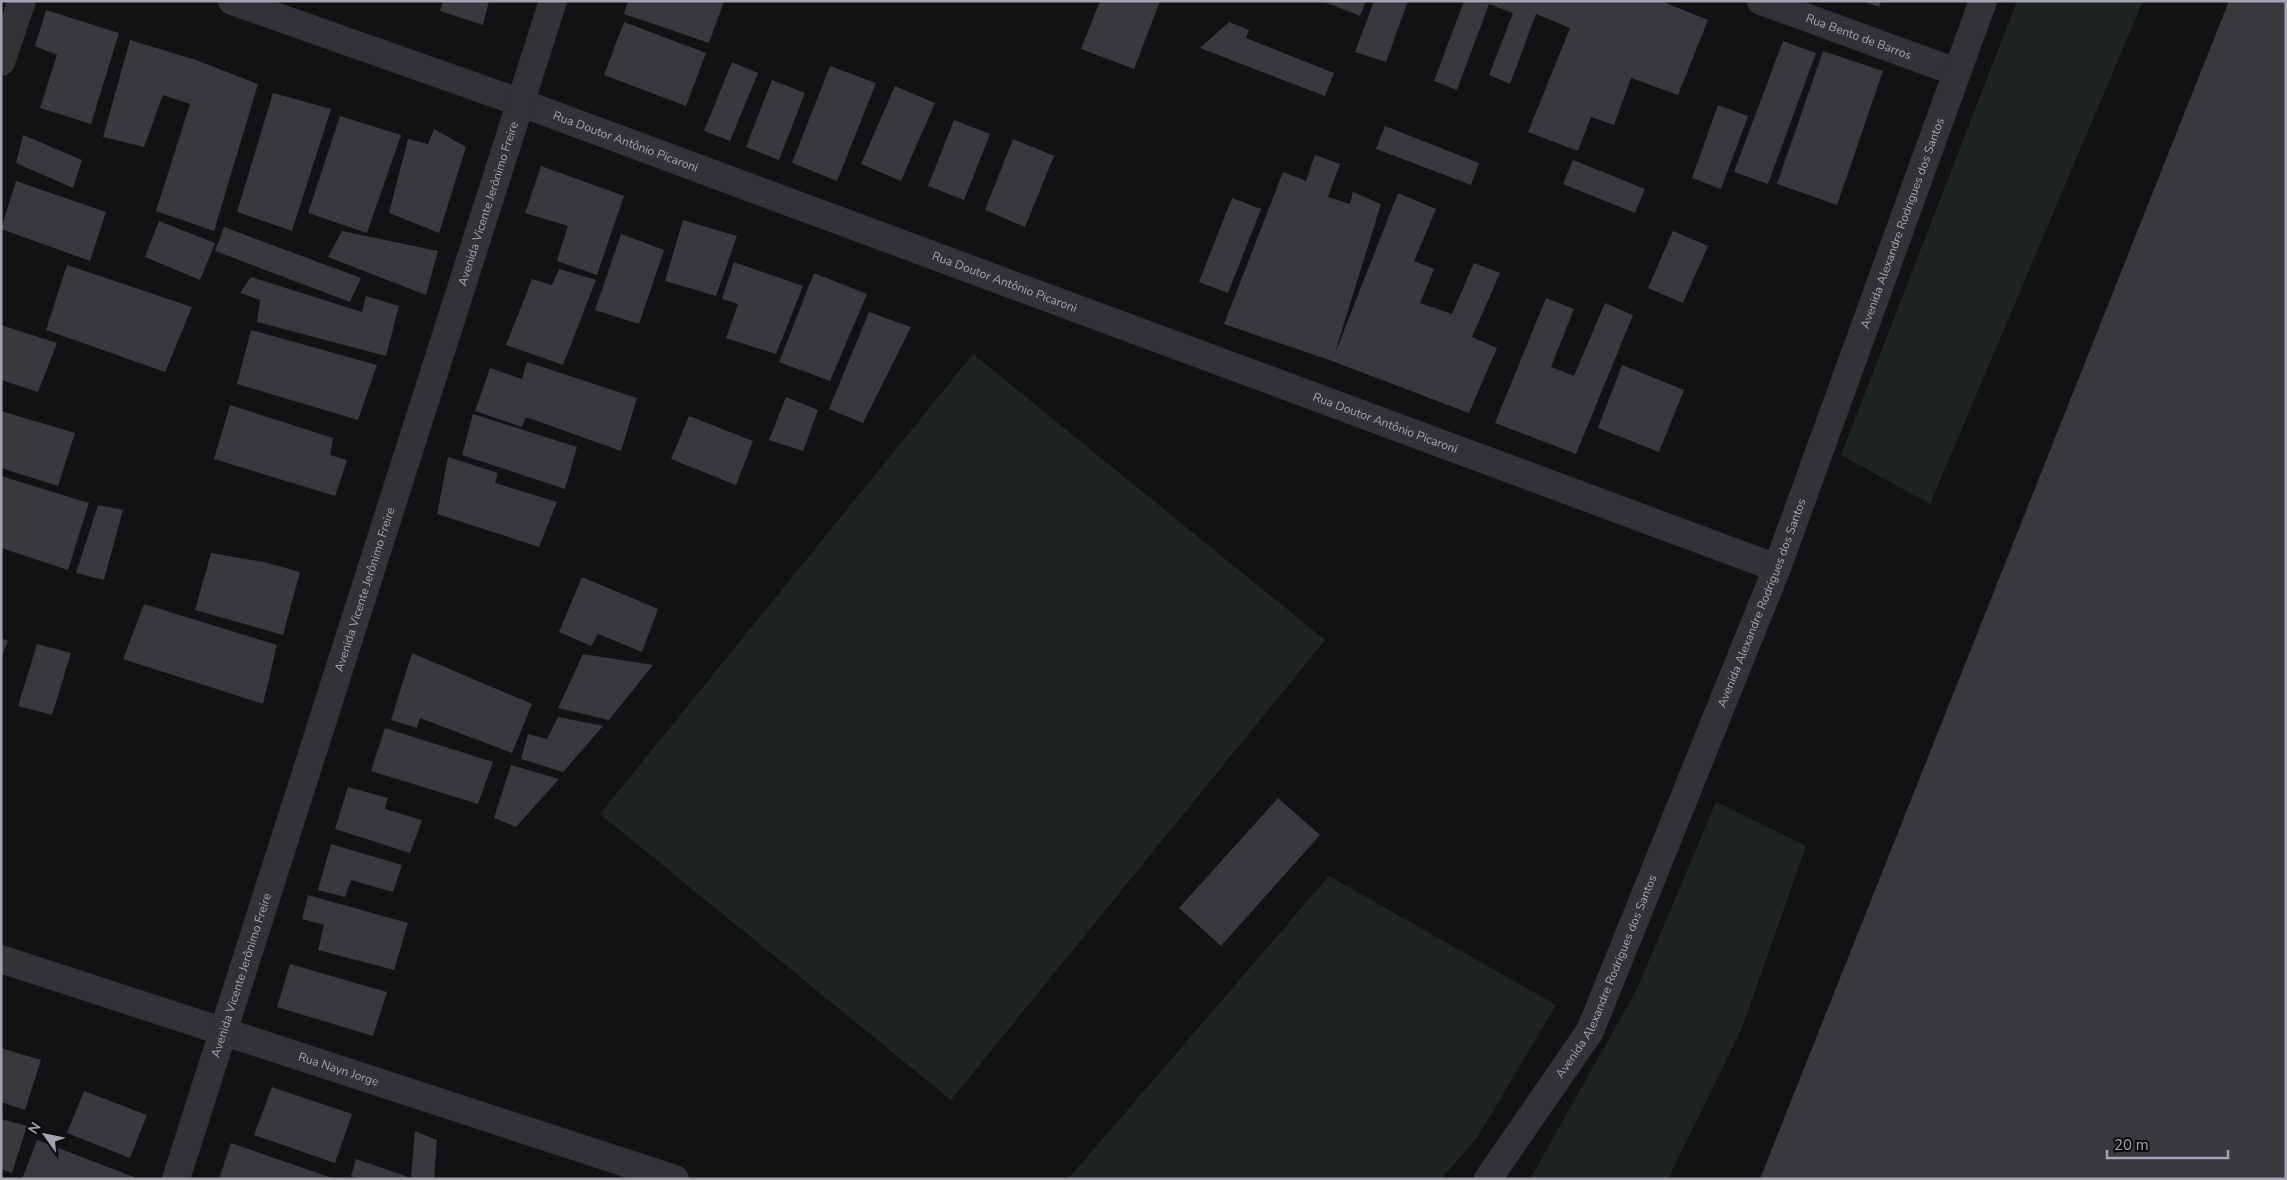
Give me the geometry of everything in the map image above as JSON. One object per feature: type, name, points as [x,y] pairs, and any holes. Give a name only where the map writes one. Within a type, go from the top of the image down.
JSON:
[{"type":"street","points":[[1,62],[22,1]]},
{"type":"street","name":"Rua Doutor Antônio Picaroni","points":[[232,1],[519,102],[1777,568]]},
{"type":"street","name":"Avenida Vicente Jerônimo Freire","points":[[176,1179],[519,102],[553,1]]},
{"type":"street","name":"Rua Bento de Barros","points":[[1761,1],[1956,72]]},
{"type":"street","name":"Avenida Alexandre Rodrigues dos Santos","points":[[1488,1179],[1590,1031],[1777,568],[1983,1]]},
{"type":"street","name":"Rua Nayn Jorge","points":[[1,959],[675,1179]]},
{"type":"shaded area","points":[[2017,1],[2143,1],[1930,504],[1841,455]]},
{"type":"shaded area","points":[[973,354],[1325,640],[951,1100],[600,814]]},
{"type":"shaded area","points":[[1716,802],[1806,846],[1742,1028],[1668,1179],[1530,1179],[1637,989]]},
{"type":"shaded area","points":[[1329,876],[1556,1005],[1477,1138],[1441,1179],[1068,1179]]},
{"type":"building","points":[[443,1],[489,1],[483,25],[440,11]]},
{"type":"building","points":[[628,1],[724,1],[709,43],[624,14]]},
{"type":"building","points":[[1100,1],[1160,1],[1134,69],[1081,49]]},
{"type":"building","points":[[1322,1],[1366,1],[1360,16]]},
{"type":"building","points":[[1374,1],[1408,1],[1386,62],[1355,52]]},
{"type":"building","points":[[1464,1],[1661,1],[1708,20],[1678,95],[1631,78],[1614,125],[1591,117],[1578,151],[1528,132],[1570,28],[1536,14],[1510,84],[1489,75],[1513,13],[1489,4],[1457,90],[1434,81]]},
{"type":"building","points":[[1862,1],[1881,1],[1879,7]]},
{"type":"building","points":[[2229,1],[2286,1],[2286,1179],[1760,1179]]},
{"type":"building","points":[[46,10],[119,33],[91,124],[40,108],[57,55],[35,46]]},
{"type":"building","points":[[624,22],[706,53],[686,106],[604,75]]},
{"type":"building","points":[[1229,22],[1249,30],[1246,38],[1334,73],[1325,96],[1200,48]]},
{"type":"building","points":[[130,40],[196,60],[258,84],[214,231],[156,211],[190,104],[163,95],[144,147],[103,137]]},
{"type":"building","points":[[1783,41],[1816,53],[1768,184],[1734,172]]},
{"type":"building","points":[[1823,51],[1883,71],[1837,205],[1777,184]]},
{"type":"building","points":[[732,62],[758,73],[730,141],[704,131]]},
{"type":"building","points":[[830,66],[876,83],[837,181],[792,163]]},
{"type":"building","points":[[772,80],[805,93],[779,160],[746,147]]},
{"type":"building","points":[[895,86],[935,103],[901,181],[861,164]]},
{"type":"building","points":[[273,93],[331,109],[292,231],[237,212]]},
{"type":"building","points":[[1718,105],[1748,116],[1721,189],[1692,178]]},
{"type":"building","points":[[340,116],[401,135],[367,233],[308,213]]},
{"type":"building","points":[[954,120],[990,134],[964,200],[928,186]]},
{"type":"building","points":[[1385,126],[1479,163],[1471,185],[1376,149]]},
{"type":"building","points":[[434,129],[466,147],[439,233],[389,213],[408,139],[428,144]]},
{"type":"building","points":[[23,135],[82,160],[73,188],[16,163]]},
{"type":"building","points":[[1013,139],[1054,156],[1025,227],[985,210]]},
{"type":"building","points":[[1315,155],[1340,164],[1328,197],[1350,204],[1353,192],[1381,204],[1334,356],[1398,193],[1436,209],[1414,261],[1434,269],[1420,303],[1452,314],[1474,263],[1500,273],[1472,337],[1497,348],[1469,413],[1332,361],[1224,324],[1283,172],[1306,181]]},
{"type":"building","points":[[1573,160],[1645,189],[1635,213],[1563,184]]},
{"type":"building","points":[[541,166],[624,196],[597,275],[557,261],[568,226],[525,213]]},
{"type":"building","points":[[16,181],[106,212],[90,261],[1,229]]},
{"type":"building","points":[[1232,198],[1261,209],[1228,293],[1199,282]]},
{"type":"building","points":[[683,220],[737,236],[716,296],[665,281]]},
{"type":"building","points":[[159,221],[215,243],[200,280],[145,257]]},
{"type":"building","points":[[224,227],[361,278],[350,302],[215,251]]},
{"type":"building","points":[[342,231],[438,251],[426,295],[328,257]]},
{"type":"building","points":[[1673,231],[1708,246],[1683,303],[1648,288]]},
{"type":"building","points":[[621,234],[664,250],[639,324],[595,310]]},
{"type":"building","points":[[734,262],[803,286],[776,354],[726,338],[738,304],[722,299]]},
{"type":"building","points":[[67,265],[192,307],[165,372],[46,330]]},
{"type":"building","points":[[559,269],[596,280],[563,365],[506,345],[532,279],[552,285]]},
{"type":"building","points":[[814,273],[867,294],[830,381],[779,362]]},
{"type":"building","points":[[251,277],[362,312],[366,296],[399,306],[386,356],[257,322],[260,300],[240,293]]},
{"type":"building","points":[[1546,298],[1574,309],[1551,367],[1574,376],[1605,303],[1633,315],[1576,454],[1495,423]]},
{"type":"building","points":[[869,312],[911,327],[863,423],[829,409]]},
{"type":"building","points":[[1,325],[57,343],[38,392],[1,380]]},
{"type":"building","points":[[251,330],[377,365],[358,420],[237,384]]},
{"type":"building","points":[[527,362],[637,398],[621,451],[526,417],[522,427],[475,411],[490,368],[522,379]]},
{"type":"building","points":[[1622,365],[1684,390],[1659,452],[1598,428]]},
{"type":"building","points":[[786,397],[818,410],[803,451],[769,440]]},
{"type":"building","points":[[230,405],[333,438],[330,455],[347,460],[335,496],[214,459]]},
{"type":"building","points":[[1,411],[75,433],[58,486],[1,468]]},
{"type":"building","points":[[473,414],[577,447],[565,489],[462,455]]},
{"type":"building","points":[[689,416],[753,441],[736,485],[671,459]]},
{"type":"building","points":[[448,457],[498,473],[495,483],[557,502],[539,547],[437,514]]},
{"type":"building","points":[[1,476],[89,503],[68,570],[1,548]]},
{"type":"building","points":[[98,505],[123,510],[104,580],[76,573]]},
{"type":"building","points":[[211,553],[264,562],[300,572],[283,635],[195,610]]},
{"type":"building","points":[[582,577],[658,609],[642,652],[598,634],[591,646],[559,632]]},
{"type":"building","points":[[144,604],[277,645],[263,704],[123,659]]},
{"type":"building","points":[[1,638],[8,641],[1,658]]},
{"type":"building","points":[[37,644],[71,653],[52,715],[18,706]]},
{"type":"building","points":[[412,653],[532,704],[512,753],[420,718],[417,728],[391,720]]},
{"type":"building","points":[[583,654],[653,665],[609,720],[558,708]]},
{"type":"building","points":[[558,717],[603,726],[563,772],[521,759],[528,734],[547,739]]},
{"type":"building","points":[[385,728],[493,762],[478,804],[371,771]]},
{"type":"building","points":[[511,765],[559,779],[516,827],[494,818]]},
{"type":"building","points":[[348,787],[388,798],[385,809],[422,820],[410,853],[335,829]]},
{"type":"building","points":[[1278,798],[1320,835],[1221,946],[1179,908]]},
{"type":"building","points":[[331,844],[402,865],[393,892],[351,880],[345,897],[318,890]]},
{"type":"building","points":[[308,895],[408,923],[394,970],[318,950],[324,925],[302,919]]},
{"type":"building","points":[[290,964],[387,992],[373,1036],[277,1007]]},
{"type":"building","points":[[1,1048],[41,1060],[25,1110],[1,1102]]},
{"type":"building","points":[[272,1087],[352,1114],[335,1163],[254,1135]]},
{"type":"building","points":[[84,1091],[147,1115],[130,1158],[67,1133]]},
{"type":"building","points":[[1,1119],[27,1126],[12,1173],[1,1169]]},
{"type":"building","points":[[415,1131],[437,1140],[434,1179],[360,1179],[351,1176],[356,1159],[411,1178]]},
{"type":"building","points":[[37,1140],[134,1177],[133,1179],[22,1179]]},
{"type":"building","points":[[231,1143],[332,1178],[332,1179],[219,1179]]}]
